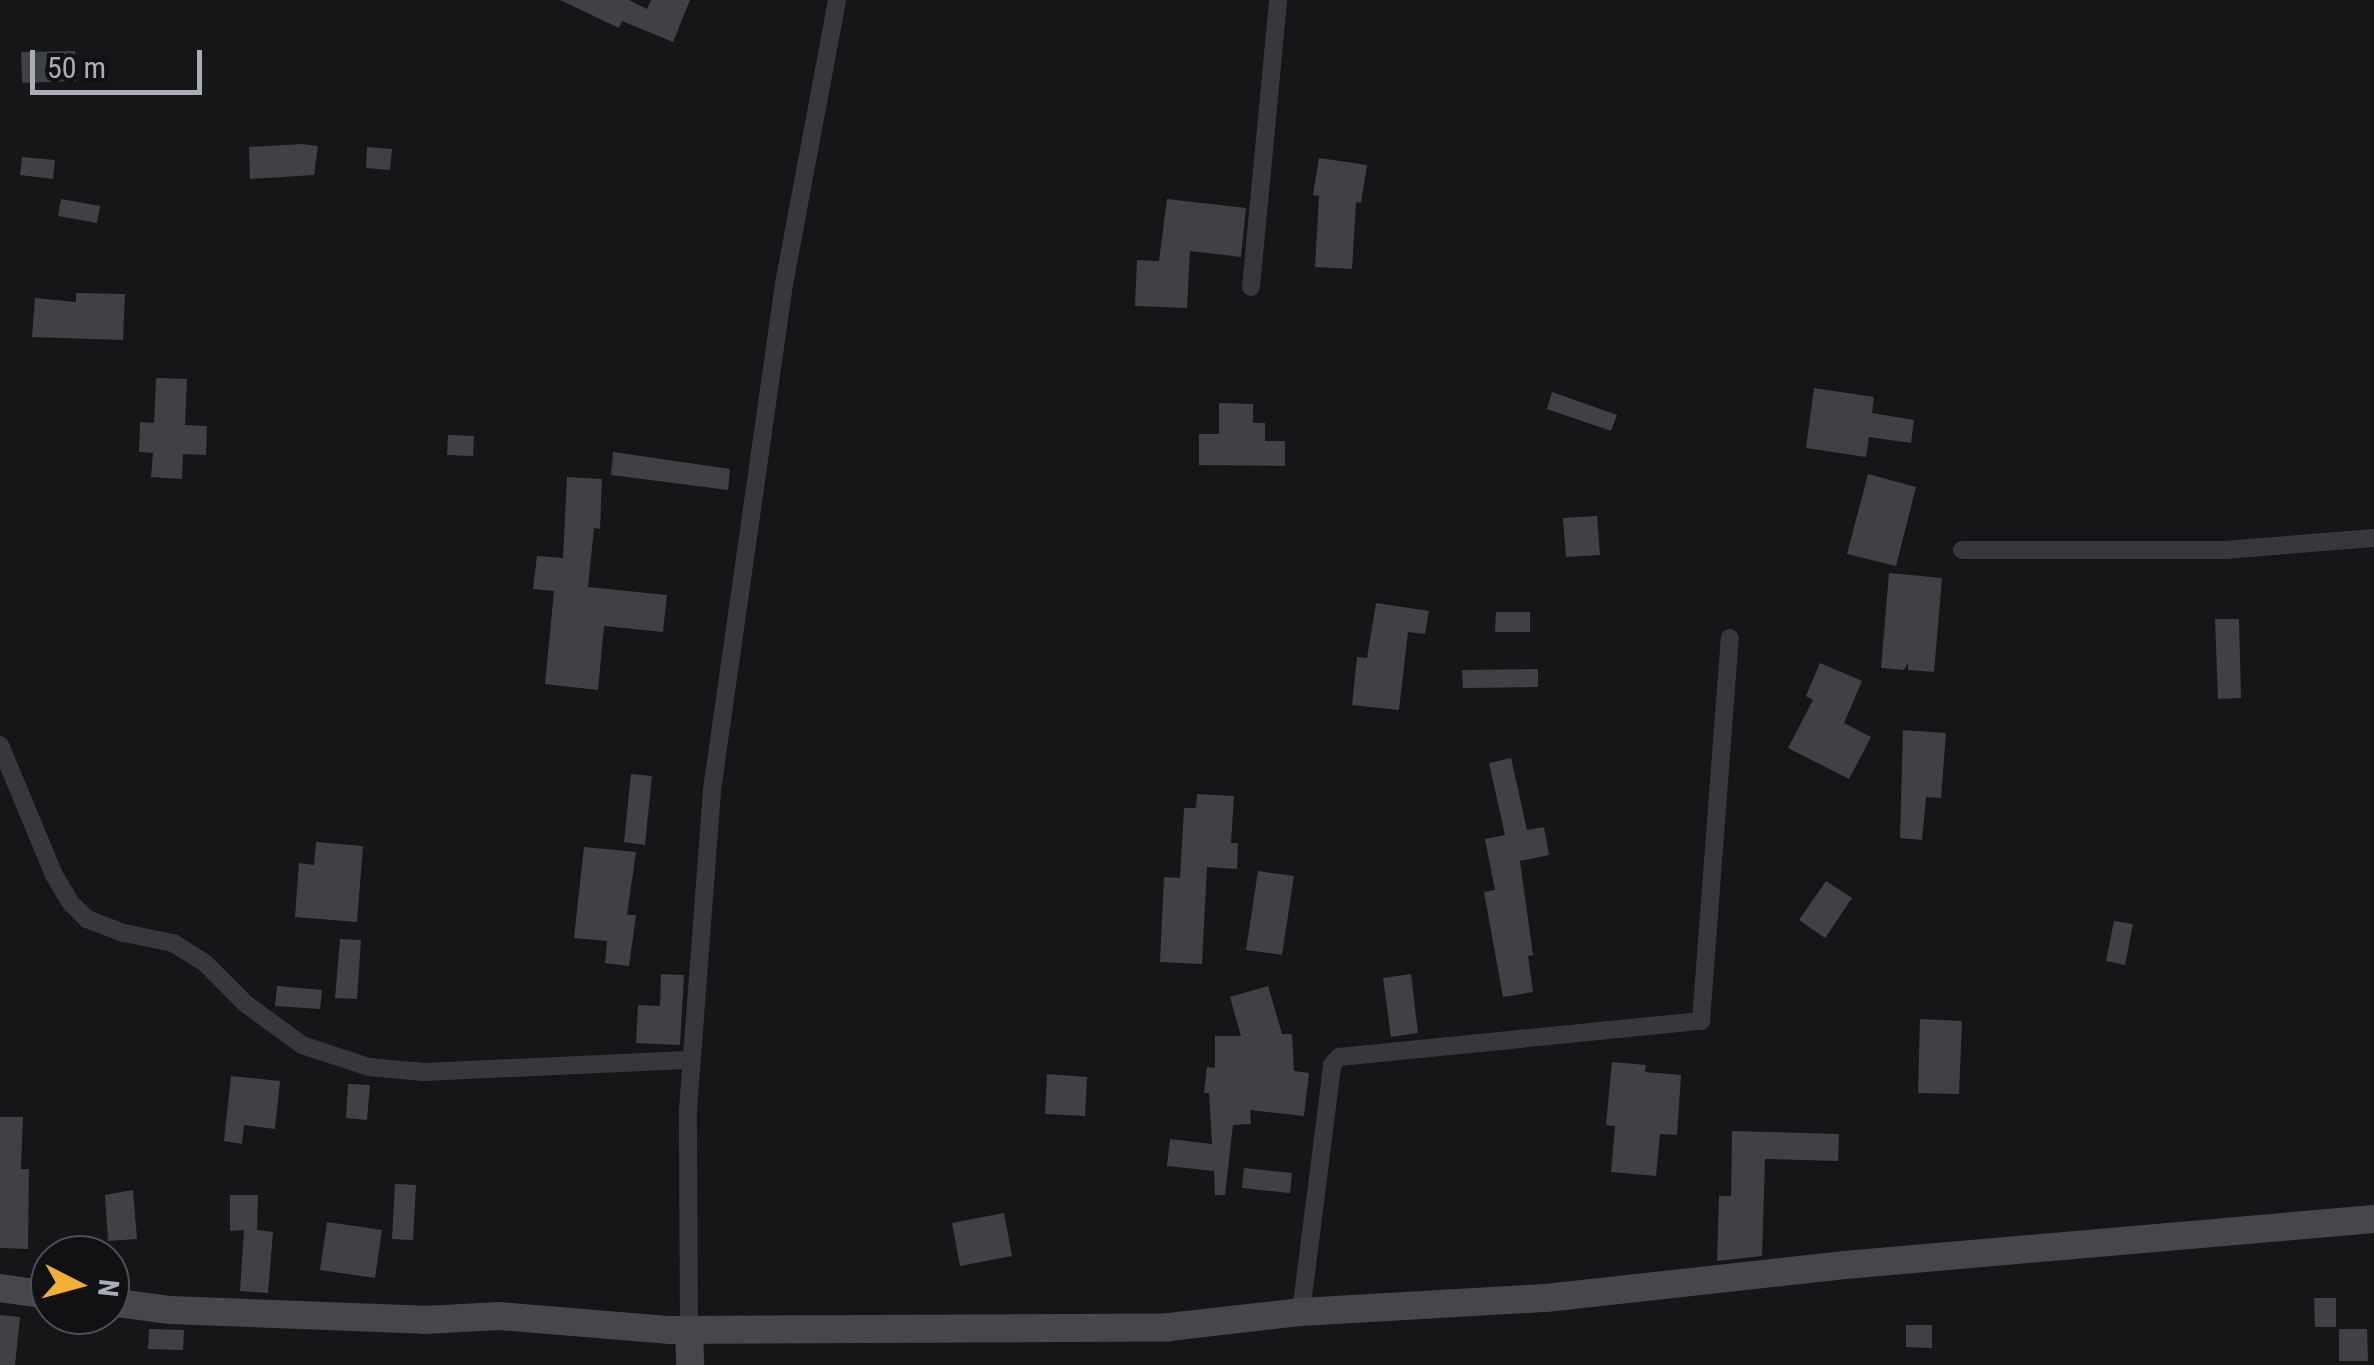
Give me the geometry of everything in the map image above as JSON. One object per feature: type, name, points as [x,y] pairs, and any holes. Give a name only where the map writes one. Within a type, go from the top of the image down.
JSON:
[{"type":"street","points":[[690,1365],[692,1060],[712,790],[746,528],[784,284],[837,0]]},
{"type":"street","points":[[1250,287],[1278,0]]},
{"type":"street","points":[[1962,550],[2224,550],[2374,538]]},
{"type":"street","points":[[1301,1312],[1332,1066],[1339,1056],[1701,1021],[1730,638]]},
{"type":"street","points":[[0,746],[54,875],[70,903],[87,919],[124,933],[173,943],[204,963],[246,1004],[302,1045],[370,1067],[424,1072],[692,1060]]},
{"type":"street","points":[[130,1305],[170,1310],[425,1320],[498,1316],[689,1330],[1169,1326],[1301,1312],[1546,1298],[1845,1265],[2374,1219]]},
{"type":"street","points":[[0,1288],[30,1292]]},
{"type":"building","points":[[560,0],[629,0],[647,9],[651,0],[690,0],[673,42],[622,21],[619,28]]},
{"type":"building","points":[[75,51],[76,81],[22,83],[21,52]]},
{"type":"building","points":[[318,146],[314,175],[250,179],[249,147]]},
{"type":"building","points":[[367,147],[392,149],[390,170],[366,168]]},
{"type":"building","points":[[22,157],[55,160],[53,179],[20,175]]},
{"type":"building","points":[[1319,158],[1367,165],[1361,203],[1356,202],[1352,269],[1315,267],[1319,196],[1313,195]]},
{"type":"building","points":[[61,199],[100,206],[97,223],[58,216]]},
{"type":"building","points":[[1167,199],[1246,208],[1241,257],[1190,251],[1187,308],[1135,306],[1137,260],[1159,261]]},
{"type":"building","points":[[76,293],[125,294],[123,340],[32,337],[35,298],[76,302]]},
{"type":"building","points":[[156,378],[187,379],[185,425],[207,426],[206,455],[183,454],[182,479],[151,477],[153,453],[139,452],[140,422],[154,423]]},
{"type":"building","points":[[1814,388],[1874,397],[1872,413],[1914,420],[1911,443],[1869,437],[1866,457],[1806,448]]},
{"type":"building","points":[[1552,392],[1617,415],[1611,431],[1547,409]]},
{"type":"building","points":[[1219,403],[1253,404],[1253,423],[1265,423],[1265,441],[1285,441],[1285,466],[1199,465],[1199,434],[1219,434]]},
{"type":"building","points":[[448,435],[474,436],[473,456],[447,455]]},
{"type":"building","points":[[613,452],[730,469],[728,490],[611,475]]},
{"type":"building","points":[[1868,474],[1916,487],[1896,566],[1847,554]]},
{"type":"building","points":[[567,477],[602,479],[600,529],[594,528],[588,587],[667,595],[663,632],[604,626],[598,690],[545,684],[554,591],[533,589],[537,556],[563,558]]},
{"type":"building","points":[[1597,516],[1600,555],[1566,557],[1563,518]]},
{"type":"building","points":[[1889,573],[1942,578],[1934,672],[1908,670],[1908,663],[1904,670],[1881,668]]},
{"type":"building","points":[[1376,603],[1429,611],[1425,634],[1408,632],[1399,710],[1352,705],[1357,657],[1367,658]]},
{"type":"building","points":[[1496,612],[1530,612],[1530,632],[1495,632]]},
{"type":"building","points":[[2215,619],[2239,619],[2241,698],[2218,699]]},
{"type":"building","points":[[1820,663],[1862,681],[1844,723],[1871,737],[1849,779],[1788,748],[1813,700],[1806,696]]},
{"type":"building","points":[[1538,669],[1538,687],[1463,688],[1462,670]]},
{"type":"building","points":[[1903,730],[1946,733],[1941,798],[1926,797],[1922,840],[1900,838]]},
{"type":"building","points":[[1511,758],[1527,830],[1544,827],[1549,855],[1520,861],[1533,955],[1528,956],[1533,992],[1503,997],[1484,892],[1495,890],[1485,839],[1505,835],[1489,763]]},
{"type":"building","points":[[631,774],[652,776],[645,845],[624,842]]},
{"type":"building","points":[[1197,794],[1234,796],[1231,843],[1238,843],[1237,869],[1207,867],[1202,964],[1160,962],[1164,877],[1180,878],[1184,808],[1196,808]]},
{"type":"building","points":[[316,842],[363,846],[357,922],[295,917],[299,863],[314,865]]},
{"type":"building","points":[[584,847],[636,852],[627,915],[636,915],[629,966],[605,963],[607,941],[574,938]]},
{"type":"building","points":[[1258,871],[1294,876],[1282,955],[1246,950]]},
{"type":"building","points":[[1826,881],[1852,898],[1825,938],[1799,920]]},
{"type":"building","points":[[2114,921],[2133,924],[2125,965],[2106,961]]},
{"type":"building","points":[[340,939],[361,940],[357,999],[335,998]]},
{"type":"building","points":[[661,974],[684,975],[680,1045],[636,1043],[638,1005],[660,1006]]},
{"type":"building","points":[[1411,974],[1418,1033],[1391,1037],[1383,978]]},
{"type":"building","points":[[277,986],[322,990],[320,1009],[275,1006]]},
{"type":"building","points":[[1268,986],[1282,1034],[1292,1034],[1294,1071],[1309,1073],[1304,1116],[1250,1110],[1251,1124],[1233,1125],[1225,1195],[1215,1195],[1214,1171],[1167,1166],[1170,1139],[1212,1144],[1209,1093],[1204,1093],[1207,1067],[1215,1068],[1215,1036],[1241,1036],[1230,997]]},
{"type":"building","points":[[1920,1019],[1962,1021],[1959,1094],[1918,1093]]},
{"type":"building","points":[[1612,1062],[1646,1065],[1645,1072],[1681,1075],[1677,1135],[1660,1134],[1656,1176],[1611,1172],[1615,1126],[1606,1125]]},
{"type":"building","points":[[1047,1074],[1087,1077],[1085,1116],[1045,1114]]},
{"type":"building","points":[[231,1076],[280,1081],[275,1129],[244,1125],[242,1144],[224,1141]]},
{"type":"building","points":[[348,1084],[370,1085],[367,1120],[346,1118]]},
{"type":"building","points":[[0,1117],[23,1117],[21,1169],[29,1169],[28,1249],[0,1248]]},
{"type":"building","points":[[1732,1131],[1839,1134],[1838,1161],[1765,1159],[1762,1256],[1717,1261],[1719,1196],[1731,1196]]},
{"type":"building","points":[[1244,1168],[1292,1173],[1290,1193],[1242,1188]]},
{"type":"building","points":[[395,1184],[416,1185],[413,1240],[392,1239]]},
{"type":"building","points":[[133,1190],[137,1239],[130,1239],[130,1235],[108,1235],[105,1195]]},
{"type":"building","points":[[230,1195],[258,1195],[257,1230],[273,1232],[268,1293],[240,1291],[244,1230],[230,1231]]},
{"type":"building","points":[[1004,1213],[1012,1256],[960,1266],[952,1223]]},
{"type":"building","points":[[327,1222],[382,1230],[375,1278],[320,1270]]},
{"type":"building","points":[[2314,1298],[2336,1298],[2336,1327],[2315,1327]]},
{"type":"building","points":[[0,1315],[20,1317],[15,1365],[0,1365]]},
{"type":"building","points":[[1906,1325],[1932,1325],[1932,1348],[1906,1347]]},
{"type":"building","points":[[149,1329],[184,1330],[183,1350],[148,1349]]},
{"type":"building","points":[[2339,1329],[2367,1329],[2368,1361],[2339,1361]]}]
